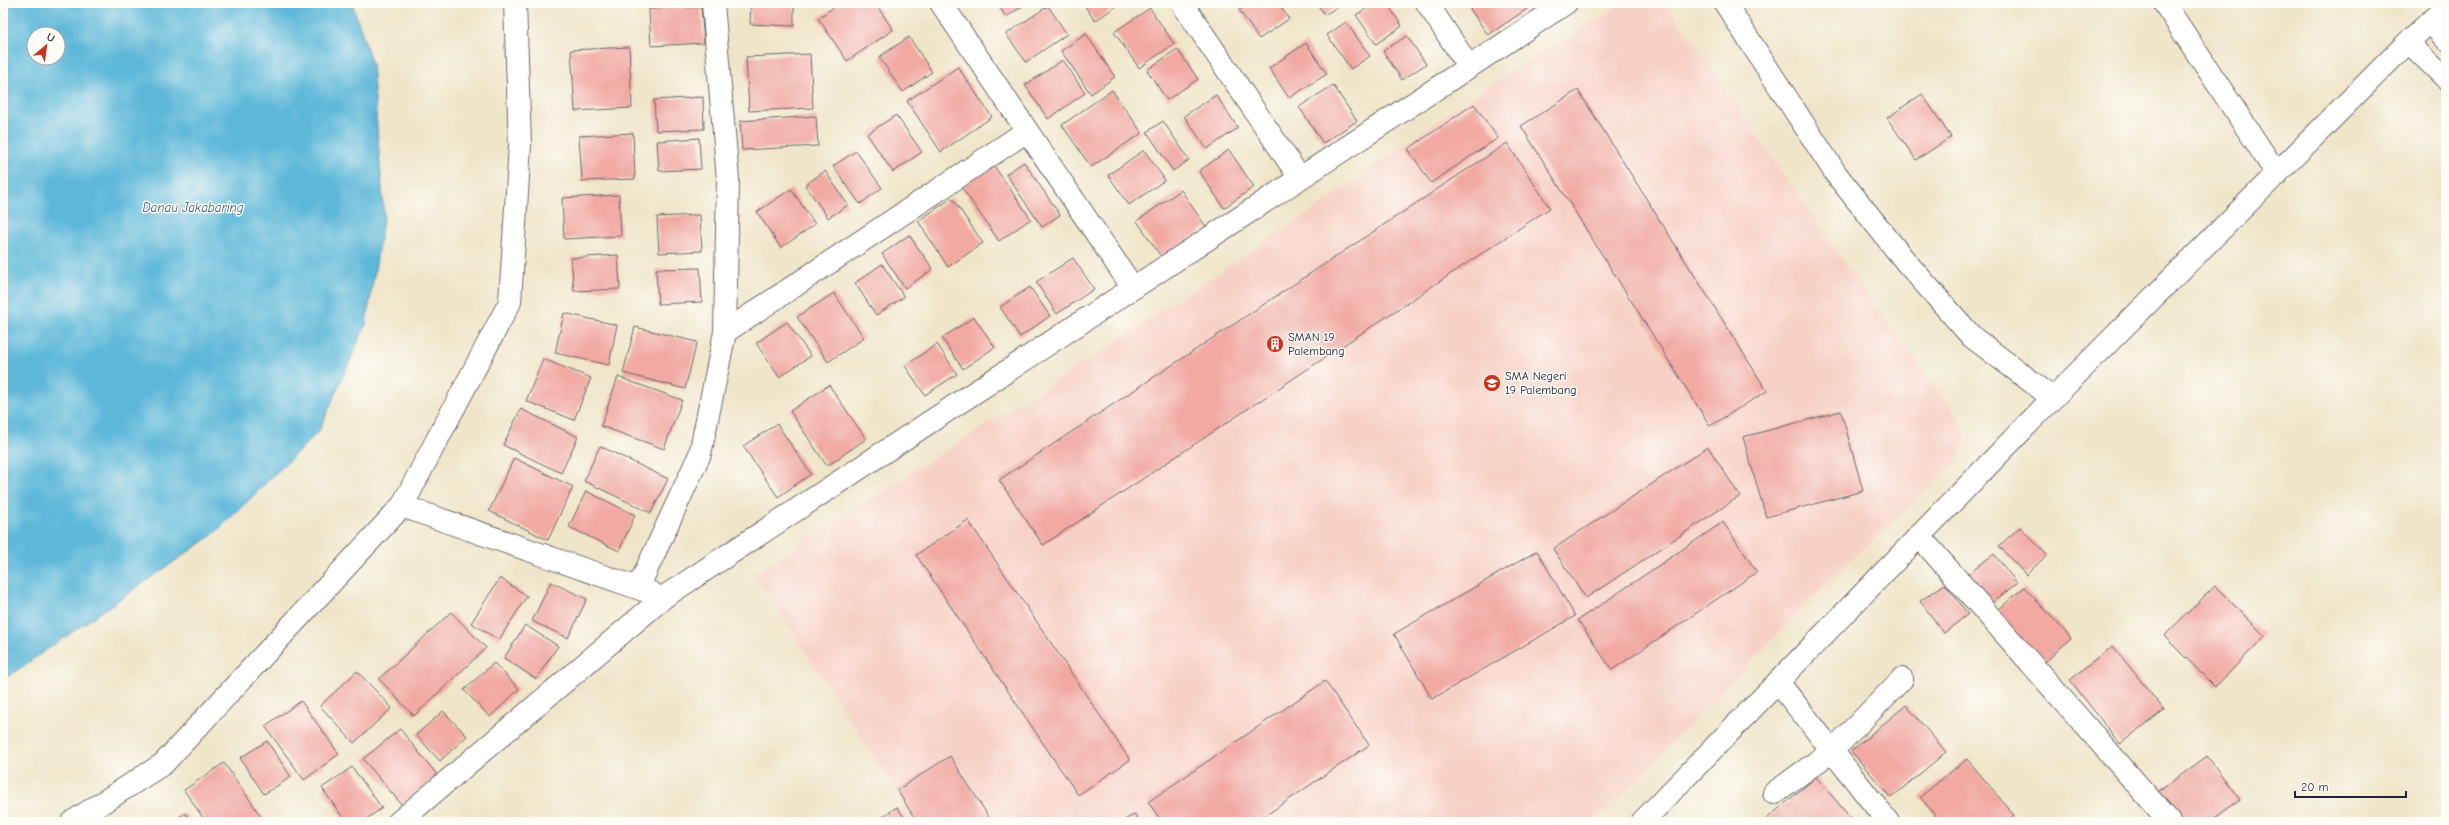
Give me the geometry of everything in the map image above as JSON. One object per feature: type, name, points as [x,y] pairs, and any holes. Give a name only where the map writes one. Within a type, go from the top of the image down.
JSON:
[{"type":"street","points":[[72,822],[163,764],[402,506],[510,302],[520,145],[515,3]]},
{"type":"street","points":[[638,588],[700,454],[724,332],[728,180],[713,3]]},
{"type":"street","points":[[941,3],[1133,288]]},
{"type":"street","points":[[1182,3],[1300,178]]},
{"type":"street","points":[[1427,3],[1469,67]]},
{"type":"street","points":[[399,822],[664,597],[1566,3]]},
{"type":"street","points":[[1725,3],[1836,174],[1906,262],[1972,337],[2053,398]]},
{"type":"street","points":[[2164,3],[2277,174]]},
{"type":"street","points":[[1642,822],[1920,537],[2053,398],[2446,5]]},
{"type":"street","points":[[2430,22],[2446,39]]},
{"type":"street","points":[[724,332],[1027,131]]},
{"type":"street","points":[[402,506],[664,597]]},
{"type":"street","points":[[1920,537],[2170,822]]},
{"type":"street","points":[[1774,793],[1832,751],[1902,679]]},
{"type":"street","points":[[1778,682],[1888,822]]},
{"type":"lane","points":[[2408,42],[2446,79]]},
{"type":"shaded area","name":"SMA Negeri 19 Palembang","points":[[1623,3],[1666,3],[1873,304],[1957,417],[1965,440],[1956,461],[1834,576],[1638,778],[1592,822],[918,822],[754,574],[1103,350],[1333,197],[1464,102]]},
{"type":"shaded area","points":[[906,807],[916,822],[883,822]]},
{"type":"water","name":"Danau Jakabaring","points":[[3,3],[352,3],[372,64],[384,215],[366,324],[319,431],[214,534],[3,680]]},
{"type":"building","points":[[751,3],[794,3],[794,26],[750,24]]},
{"type":"building","points":[[841,3],[875,3],[893,30],[847,61],[818,18]]},
{"type":"building","points":[[997,3],[1027,3],[1006,17]]},
{"type":"building","points":[[1083,3],[1121,3],[1095,21]]},
{"type":"building","points":[[1249,3],[1278,3],[1289,19],[1259,39],[1239,10]]},
{"type":"building","points":[[1316,3],[1343,3],[1325,15]]},
{"type":"building","points":[[1374,3],[1387,3],[1402,26],[1376,44],[1356,15]]},
{"type":"building","points":[[1466,3],[1536,3],[1488,35]]},
{"type":"building","points":[[1048,6],[1067,34],[1026,62],[1006,34]]},
{"type":"building","points":[[701,7],[704,43],[651,46],[649,9]]},
{"type":"building","points":[[1150,8],[1174,44],[1139,68],[1114,32]]},
{"type":"building","points":[[1346,22],[1370,56],[1351,69],[1327,35]]},
{"type":"building","points":[[1086,34],[1115,77],[1091,94],[1061,51]]},
{"type":"building","points":[[1407,36],[1426,64],[1402,80],[1383,51]]},
{"type":"building","points":[[909,37],[932,72],[903,92],[879,57]]},
{"type":"building","points":[[1306,43],[1327,74],[1289,98],[1269,68]]},
{"type":"building","points":[[629,47],[632,108],[575,111],[571,50]]},
{"type":"building","points":[[1177,49],[1198,79],[1167,100],[1147,70]]},
{"type":"building","points":[[810,54],[813,108],[749,111],[746,57]]},
{"type":"building","points":[[1063,60],[1085,93],[1048,119],[1025,85]]},
{"type":"building","points":[[958,67],[992,117],[941,152],[907,101]]},
{"type":"building","points":[[1333,85],[1357,121],[1323,143],[1299,107]]},
{"type":"building","points":[[1112,90],[1142,133],[1091,167],[1062,125]]},
{"type":"building","points":[[1578,90],[1767,391],[1710,426],[1521,126]]},
{"type":"building","points":[[1922,94],[1951,137],[1916,160],[1887,118]]},
{"type":"building","points":[[1216,95],[1238,128],[1207,149],[1184,116]]},
{"type":"building","points":[[703,97],[704,129],[656,131],[654,100]]},
{"type":"building","points":[[1474,104],[1498,138],[1431,183],[1408,149]]},
{"type":"building","points":[[896,115],[922,152],[893,172],[867,134]]},
{"type":"building","points":[[816,116],[818,146],[742,150],[740,121]]},
{"type":"building","points":[[1163,121],[1189,160],[1173,171],[1147,132]]},
{"type":"building","points":[[633,133],[635,179],[582,181],[579,136]]},
{"type":"building","points":[[699,138],[701,169],[659,171],[657,141]]},
{"type":"building","name":"SMAN 19 Palembang","points":[[1507,143],[1550,208],[1043,545],[999,480]]},
{"type":"building","points":[[1144,150],[1165,180],[1129,205],[1108,175]]},
{"type":"building","points":[[1229,150],[1254,187],[1224,208],[1199,171]]},
{"type":"building","points":[[856,151],[882,188],[860,204],[833,166]]},
{"type":"building","points":[[1024,162],[1060,215],[1042,227],[1006,174]]},
{"type":"building","points":[[992,163],[1031,219],[999,241],[960,185]]},
{"type":"building","points":[[825,171],[848,205],[828,218],[805,185]]},
{"type":"building","points":[[791,189],[815,224],[781,248],[757,212]]},
{"type":"building","points":[[1181,190],[1206,227],[1162,258],[1137,221]]},
{"type":"building","points":[[619,195],[621,236],[564,239],[562,198]]},
{"type":"building","points":[[952,198],[983,243],[948,267],[918,221]]},
{"type":"building","points":[[700,215],[702,251],[659,253],[657,217]]},
{"type":"building","points":[[909,235],[933,269],[905,288],[882,254]]},
{"type":"building","points":[[618,255],[620,289],[574,291],[571,258]]},
{"type":"building","points":[[1073,258],[1094,289],[1057,314],[1036,282]]},
{"type":"building","points":[[882,264],[904,297],[876,315],[855,283]]},
{"type":"building","points":[[700,268],[702,302],[658,304],[656,269]]},
{"type":"building","points":[[1030,287],[1050,316],[1020,337],[1000,307]]},
{"type":"building","points":[[834,293],[864,338],[828,362],[797,317]]},
{"type":"building","points":[[564,313],[617,325],[609,365],[555,353]]},
{"type":"building","points":[[974,317],[995,347],[963,369],[942,338]]},
{"type":"building","points":[[787,322],[811,356],[779,377],[756,343]]},
{"type":"building","points":[[635,327],[697,342],[685,389],[623,373]]},
{"type":"building","points":[[937,344],[957,374],[925,395],[905,366]]},
{"type":"building","points":[[543,359],[591,378],[574,420],[526,401]]},
{"type":"building","points":[[618,377],[682,400],[664,449],[601,426]]},
{"type":"building","points":[[829,385],[866,439],[827,466],[790,411]]},
{"type":"building","points":[[521,409],[578,437],[561,473],[503,445]]},
{"type":"building","points":[[1841,411],[1863,491],[1766,517],[1743,437]]},
{"type":"building","points":[[777,424],[811,474],[778,497],[743,446]]},
{"type":"building","points":[[600,446],[668,479],[651,513],[584,481]]},
{"type":"building","points":[[1708,447],[1740,496],[1586,598],[1553,549]]},
{"type":"building","points":[[514,458],[573,487],[548,540],[489,511]]},
{"type":"building","points":[[586,491],[635,515],[619,551],[569,527]]},
{"type":"building","points":[[968,520],[1130,760],[1078,795],[916,555]]},
{"type":"building","points":[[1723,522],[1757,572],[1612,670],[1578,620]]},
{"type":"building","points":[[2020,527],[2047,555],[2026,575],[1999,546]]},
{"type":"building","points":[[1537,551],[1575,616],[1432,699],[1394,634]]},
{"type":"building","points":[[1994,554],[2017,583],[1987,607],[1963,578]]},
{"type":"building","points":[[500,578],[527,596],[499,640],[471,623]]},
{"type":"building","points":[[551,582],[587,599],[568,638],[532,621]]},
{"type":"building","points":[[1945,584],[1968,614],[1944,633],[1920,601]]},
{"type":"building","points":[[2215,586],[2265,636],[2215,687],[2164,636]]},
{"type":"building","points":[[2024,587],[2071,638],[2043,664],[1996,612]]},
{"type":"building","points":[[451,612],[486,648],[414,716],[379,679]]},
{"type":"building","points":[[525,625],[558,646],[536,679],[504,658]]},
{"type":"building","points":[[2113,646],[2164,710],[2120,744],[2070,680]]},
{"type":"building","points":[[494,663],[519,689],[490,717],[464,690]]},
{"type":"building","points":[[357,671],[392,708],[354,743],[320,706]]},
{"type":"building","points":[[1325,681],[1369,745],[1256,822],[1162,822],[1148,802]]},
{"type":"building","points":[[301,701],[339,754],[304,780],[265,726]]},
{"type":"building","points":[[1906,705],[1946,752],[1891,798],[1851,751]]},
{"type":"building","points":[[443,711],[467,736],[440,761],[416,735]]},
{"type":"building","points":[[400,729],[438,776],[402,805],[363,759]]},
{"type":"building","points":[[267,741],[291,777],[264,794],[240,758]]},
{"type":"building","points":[[950,756],[992,822],[917,822],[897,790]]},
{"type":"building","points":[[2207,756],[2240,800],[2209,822],[2174,822],[2154,795]]},
{"type":"building","points":[[1967,759],[2014,815],[2005,822],[1941,822],[1920,797]]},
{"type":"building","points":[[224,763],[265,822],[206,822],[184,790]]},
{"type":"building","points":[[352,767],[382,808],[362,822],[346,822],[322,788]]},
{"type":"building","points":[[1816,777],[1854,822],[1763,822]]},
{"type":"building","points":[[897,807],[907,822],[881,822],[879,819]]},
{"type":"building","points":[[185,813],[192,822],[172,822]]},
{"type":"building","points":[[1135,814],[1140,822],[1121,822]]},
{"type":"place","name":"SMAN 19 Palembang","points":[[1275,344]]},
{"type":"place","name":"SMA Negeri 19 Palembang","points":[[1492,383]]}]
